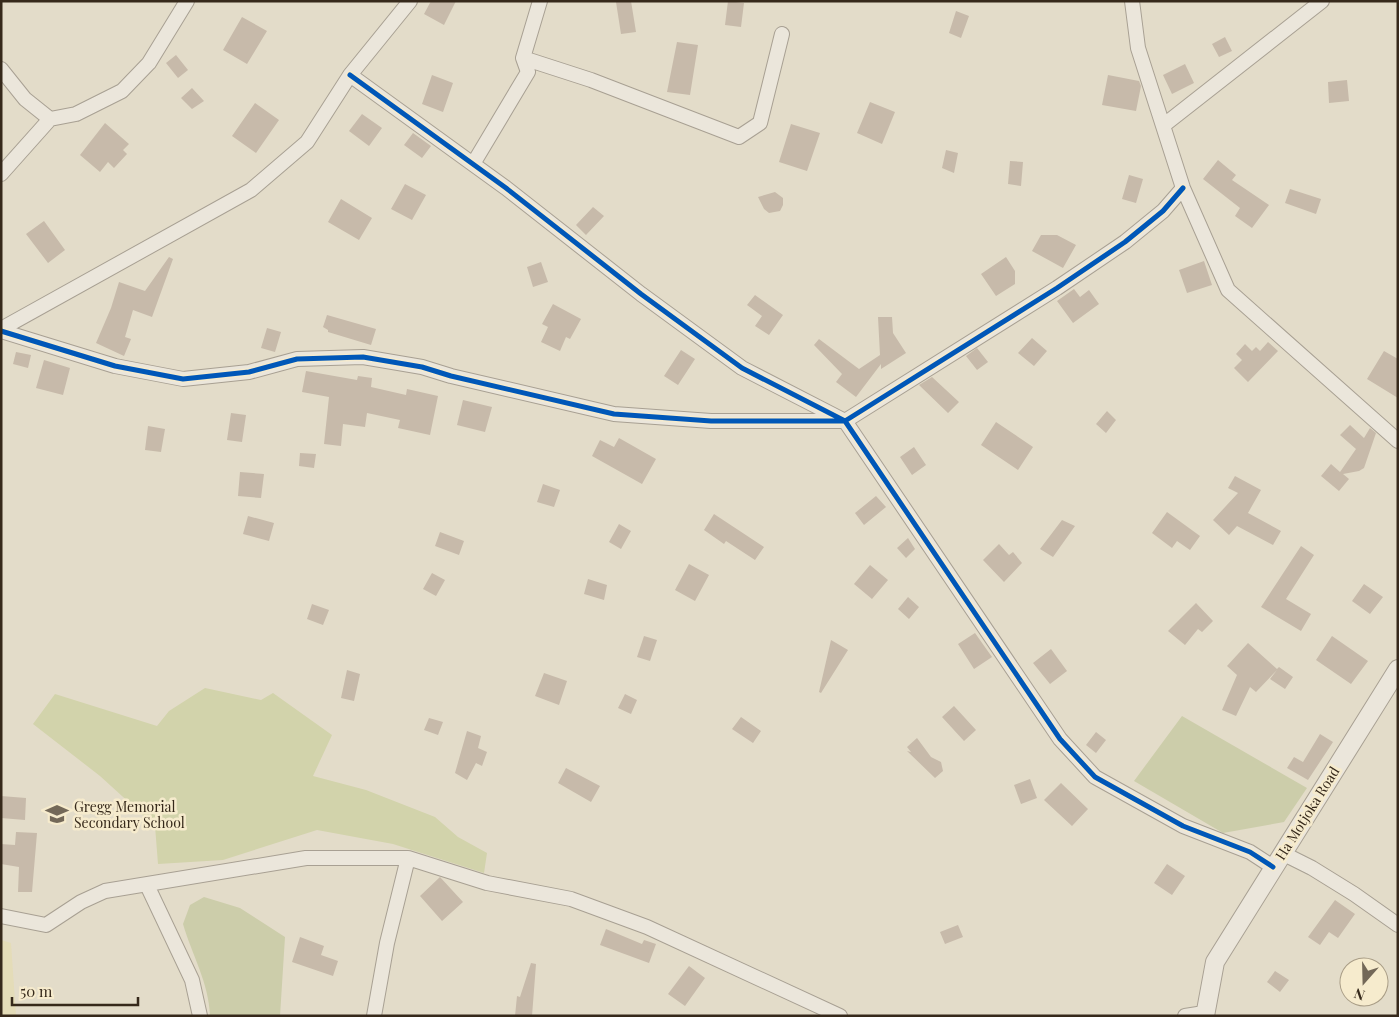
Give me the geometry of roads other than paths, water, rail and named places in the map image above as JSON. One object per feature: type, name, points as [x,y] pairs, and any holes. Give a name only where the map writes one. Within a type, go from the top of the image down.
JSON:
[{"type":"street","points":[[1,174],[50,119],[76,114],[122,91],[149,63],[187,1]]},
{"type":"street","points":[[1,330],[251,190],[307,142],[350,75],[410,1]]},
{"type":"street","points":[[473,164],[528,72],[523,58],[540,1]]},
{"type":"street","points":[[1132,1],[1138,48],[1183,188],[1228,290],[1398,442]]},
{"type":"street","points":[[1164,125],[1322,1]]},
{"type":"street","points":[[523,58],[591,80],[739,136],[760,123],[782,34]]},
{"type":"street","points":[[1,68],[25,98],[50,119]]},
{"type":"street","points":[[350,75],[473,164],[641,294],[742,368],[845,421],[1060,739],[1095,777],[1183,826],[1250,852],[1278,860],[1354,894],[1398,925]]},
{"type":"street","points":[[1,330],[115,366],[183,379],[249,372],[297,359],[363,357],[422,367],[451,376],[614,414],[711,421],[845,421],[1057,288],[1125,242],[1163,211],[1183,188]]},
{"type":"street","name":"Ha Motjoka Road","points":[[1204,1015],[1215,962],[1396,674]]},
{"type":"street","points":[[1,916],[46,925],[81,902],[104,891],[306,858],[408,858],[487,883],[571,899],[647,927],[840,1016]]},
{"type":"street","points":[[374,1016],[387,943],[408,858]]},
{"type":"street","points":[[147,885],[192,980],[200,1016]]},
{"type":"street","points":[[1185,1016],[1204,1015]]},
{"type":"place","name":"Gregg Memorial Secondary School","points":[[57,814]]}]
